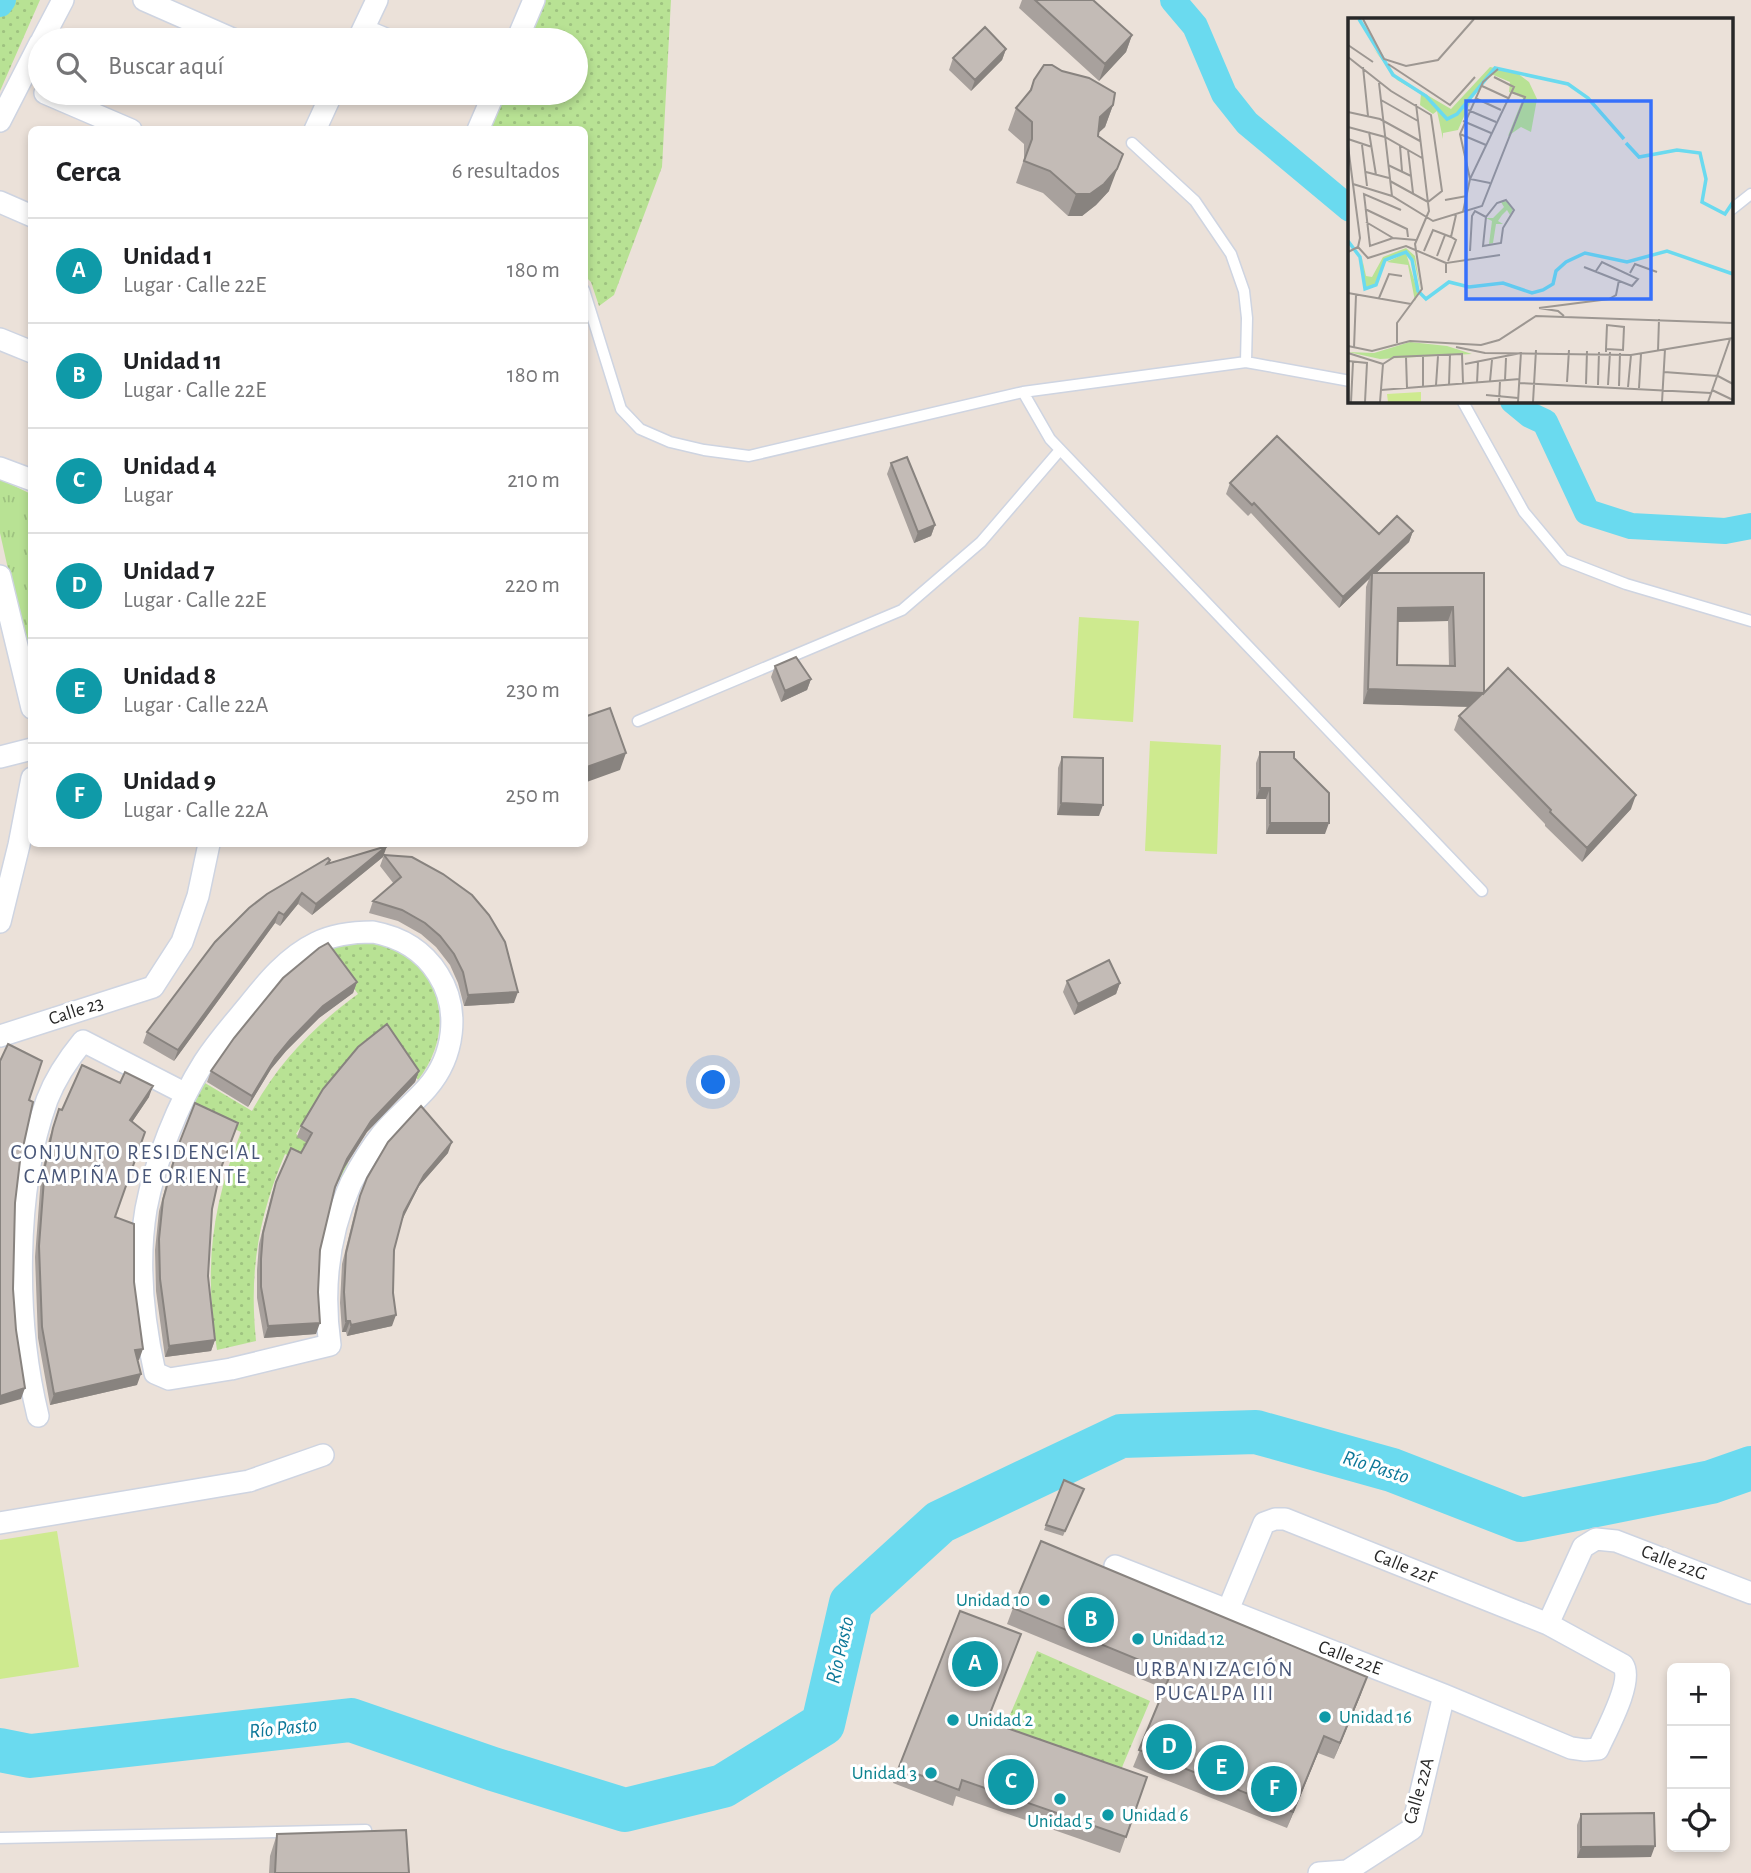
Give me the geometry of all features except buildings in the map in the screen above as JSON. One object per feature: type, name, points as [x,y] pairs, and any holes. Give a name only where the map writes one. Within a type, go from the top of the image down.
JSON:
[{"type":"street","points":[[48,28],[63,0]]},
{"type":"street","points":[[144,0],[208,28]]},
{"type":"street","points":[[364,28],[377,0]]},
{"type":"street","points":[[522,28],[534,0]]},
{"type":"street","points":[[0,121],[28,65]]},
{"type":"street","points":[[19,82],[28,85]]},
{"type":"street","points":[[74,105],[122,126]]},
{"type":"street","points":[[317,126],[326,105]]},
{"type":"street","points":[[480,126],[489,105]]},
{"type":"street","points":[[0,202],[28,214]]},
{"type":"street","points":[[0,339],[28,350]]},
{"type":"street","points":[[0,468],[28,479]]},
{"type":"street","points":[[0,576],[6,626],[28,695]]},
{"type":"street","points":[[0,757],[28,750]]},
{"type":"street","points":[[0,922],[4,893],[19,845],[28,799]]},
{"type":"street","name":"Calle 23","points":[[0,1036],[153,987],[182,942],[198,896],[208,847]]},
{"type":"street","points":[[349,933],[385,934],[420,953],[440,977],[449,999],[452,1026],[442,1066],[428,1087],[388,1127],[368,1154],[352,1183],[337,1222],[330,1249],[326,1290],[330,1345],[169,1379],[155,1373],[144,1305],[144,1228],[157,1169],[186,1094],[214,1048],[264,987],[287,963],[314,944],[349,933]]},
{"type":"street","points":[[75,1012],[83,1041],[186,1094]]},
{"type":"street","points":[[38,1416],[23,1323],[23,1248],[28,1185],[47,1101],[83,1041]]},
{"type":"street","points":[[0,1523],[248,1481],[323,1455]]},
{"type":"street","name":"Calle 22F","points":[[1228,1610],[1264,1522],[1285,1519],[1548,1624],[1623,1665],[1626,1670],[1625,1686],[1598,1749],[1585,1750]]},
{"type":"street","name":"Calle 22G","points":[[1548,1624],[1583,1547],[1597,1539],[1616,1541],[1751,1593]]},
{"type":"street","name":"Calle 22E","points":[[1115,1566],[1444,1695],[1571,1748],[1585,1750]]},
{"type":"street","name":"Calle 22A","points":[[1319,1873],[1347,1871],[1412,1829],[1444,1695]]},
{"type":"lane","points":[[1132,143],[1195,201],[1231,254],[1244,291],[1247,318],[1246,362]]},
{"type":"lane","points":[[1734,207],[1751,194]]},
{"type":"lane","points":[[588,303],[621,410],[640,429],[670,442],[749,456],[1023,392],[1246,362],[1348,381]]},
{"type":"lane","points":[[1023,392],[1050,439],[1060,450],[1482,891]]},
{"type":"lane","points":[[1462,402],[1524,512],[1564,560],[1626,584],[1751,621]]},
{"type":"lane","points":[[638,721],[902,610],[981,542],[1060,450]]},
{"type":"lane","points":[[0,1838],[366,1830]]},
{"type":"green space","points":[[0,0],[40,0],[0,91]]},
{"type":"green space","points":[[540,0],[671,0],[662,167],[614,295],[599,306],[588,279],[588,126],[491,126],[500,105],[588,105],[588,28],[530,28]]},
{"type":"green space","points":[[0,479],[28,493],[28,650],[26,650],[0,533]]},
{"type":"green space","points":[[1079,617],[1139,621],[1133,722],[1073,718]]},
{"type":"green space","points":[[1150,741],[1221,745],[1217,854],[1145,851]]},
{"type":"green space","points":[[353,942],[380,945],[403,954],[421,969],[433,988],[439,1009],[439,1033],[432,1057],[418,1080],[384,1031],[317,1101],[296,1134],[348,1163],[339,1181],[285,1154],[268,1201],[258,1246],[254,1292],[256,1341],[217,1350],[211,1293],[213,1240],[223,1187],[241,1132],[186,1107],[200,1080],[252,1111],[273,1077],[298,1046],[358,994],[326,950]]},
{"type":"green space","points":[[57,1531],[79,1667],[0,1679],[0,1540]]},
{"type":"green space","points":[[1037,1651],[1150,1701],[1120,1772],[1004,1729]]},
{"type":"waterway","points":[[0,4],[3,0]]},
{"type":"waterway","points":[[1173,0],[1195,26],[1224,94],[1247,123],[1348,207]]},
{"type":"waterway","points":[[1514,402],[1530,415],[1545,422],[1587,512],[1631,526],[1725,531],[1751,526]]},
{"type":"waterway","name":"Río Pasto","points":[[0,1750],[30,1756],[351,1720],[493,1769],[625,1810],[723,1786],[823,1724],[851,1603],[940,1522],[1121,1436],[1256,1432],[1392,1470],[1521,1520],[1711,1482],[1751,1468]]},
{"type":"place","name":"Unidad 10","points":[[1044,1600]]},
{"type":"place","name":"Unidad 11","points":[[1091,1620]]},
{"type":"place","name":"Unidad 12","points":[[1138,1639]]},
{"type":"place","name":"Unidad 1","points":[[975,1664]]},
{"type":"place","name":"Unidad 16","points":[[1325,1717]]},
{"type":"place","name":"Unidad 2","points":[[953,1720]]},
{"type":"place","name":"Unidad 7","points":[[1169,1747]]},
{"type":"place","name":"Unidad 8","points":[[1221,1768]]},
{"type":"place","name":"Unidad 3","points":[[931,1773]]},
{"type":"place","name":"Unidad 4","points":[[1011,1782]]},
{"type":"place","name":"Unidad 9","points":[[1274,1789]]},
{"type":"place","name":"Unidad 5","points":[[1060,1799]]},
{"type":"place","name":"Unidad 6","points":[[1108,1815]]},
{"type":"district","name":"CONJUNTO RESIDENCIAL CAMPIÑA DE ORIENTE","points":[[136,1164]]},
{"type":"district","name":"URBANIZACIÓN PUCALPA III","points":[[1215,1681]]}]
